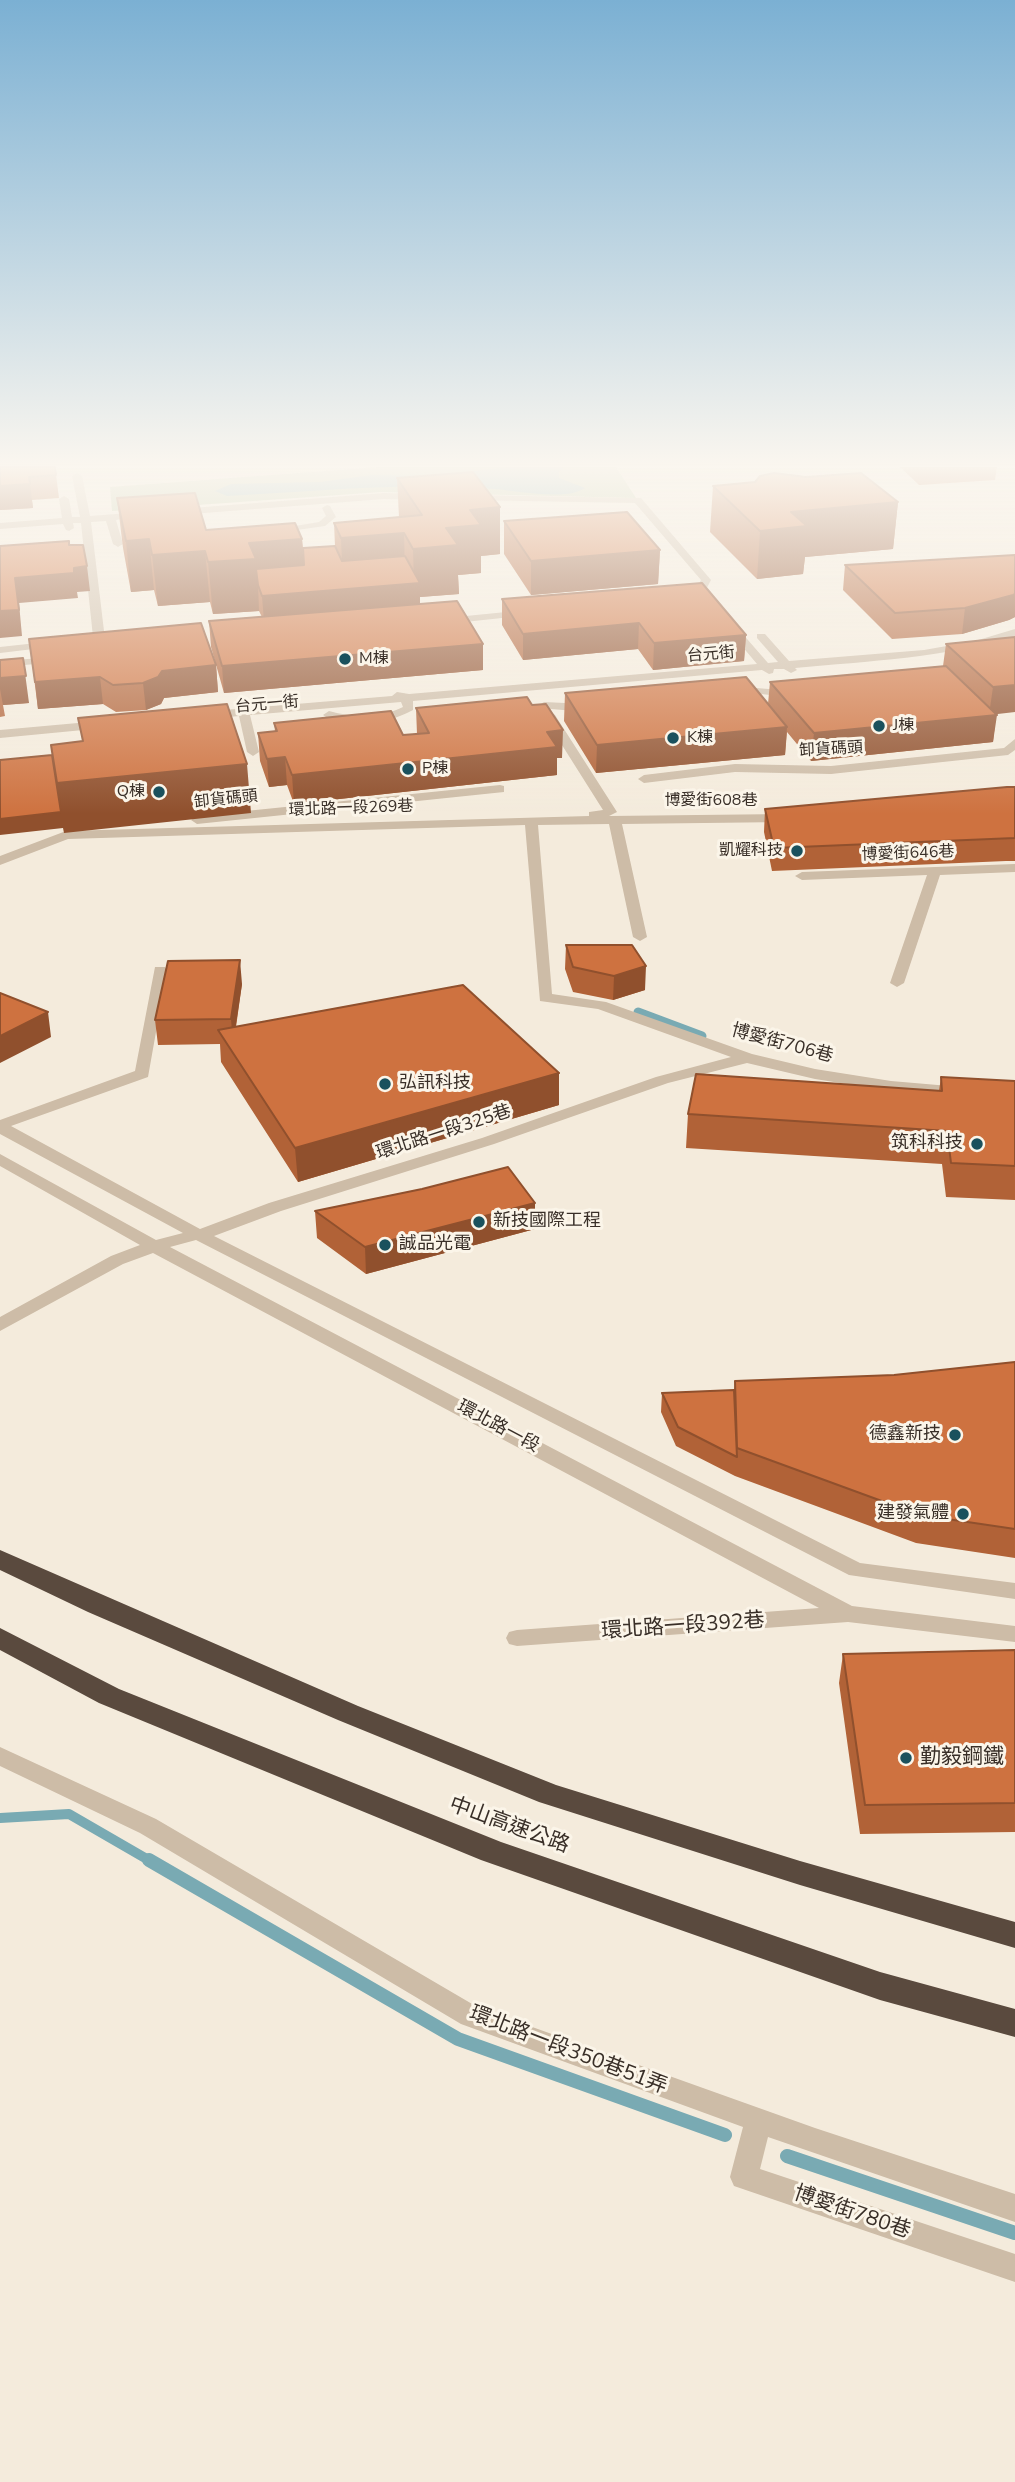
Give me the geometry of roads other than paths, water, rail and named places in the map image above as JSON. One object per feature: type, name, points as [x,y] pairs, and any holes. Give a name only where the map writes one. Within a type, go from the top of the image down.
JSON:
[{"type":"highway","points":[[0,1559],[122,1616],[348,1713],[549,1794],[800,1873],[1015,1935]]},
{"type":"highway","name":"中山高速公路","points":[[0,1638],[109,1696],[491,1851],[880,1986],[1015,2023]]},
{"type":"street","points":[[93,583],[100,641],[94,655],[116,654]]},
{"type":"street","points":[[684,597],[702,599],[705,583]]},
{"type":"street","points":[[446,610],[529,602]]},
{"type":"street","points":[[434,622],[545,611]]},
{"type":"street","points":[[722,619],[768,670]]},
{"type":"street","name":"台元街","points":[[790,669],[976,644],[1015,632]]},
{"type":"street","points":[[761,636],[790,669]]},
{"type":"street","points":[[100,641],[114,640]]},
{"type":"street","points":[[0,650],[67,643]]},
{"type":"street","name":"台元街","points":[[538,697],[768,670],[916,666],[975,656],[1015,645]]},
{"type":"street","points":[[906,654],[916,666]]},
{"type":"street","points":[[0,664],[64,659]]},
{"type":"street","name":"台元街","points":[[538,697],[726,684],[768,670]]},
{"type":"street","points":[[716,691],[726,684],[806,696]]},
{"type":"street","points":[[328,710],[345,697],[381,692],[407,703]]},
{"type":"street","points":[[538,697],[604,709]]},
{"type":"street","points":[[538,697],[611,812],[556,820]]},
{"type":"street","name":"台元一街","points":[[189,717],[538,697]]},
{"type":"street","points":[[243,712],[253,752]]},
{"type":"street","name":"台元一街","points":[[207,726],[243,712]]},
{"type":"street","points":[[0,734],[32,737],[100,734],[32,737],[0,746]]},
{"type":"street","name":"卸貨碼頭","points":[[644,779],[735,768],[831,770],[1008,751],[1015,743]]},
{"type":"street","name":"卸貨碼頭","points":[[83,835],[87,832],[500,789]]},
{"type":"street","name":"博愛街608巷","points":[[531,821],[801,818]]},
{"type":"street","points":[[614,819],[640,937]]},
{"type":"street","name":"環北路一段269巷","points":[[0,861],[66,835],[531,821]]},
{"type":"street","name":"博愛街706巷","points":[[531,821],[545,998],[601,1005],[747,1058],[848,1081],[974,1093]]},
{"type":"street","name":"博愛街646巷","points":[[802,876],[1015,868]]},
{"type":"street","points":[[897,983],[935,871]]},
{"type":"street","points":[[0,1126],[142,1074],[160,970]]},
{"type":"street","name":"環北路一段325巷","points":[[0,1325],[117,1260],[154,1246],[195,1233],[220,1229],[275,1207],[488,1141],[662,1080],[747,1058]]},
{"type":"street","name":"環北路一段","points":[[0,1126],[195,1233],[856,1570],[1015,1591]]},
{"type":"street","name":"環北路一段","points":[[0,1159],[154,1246],[848,1614],[1015,1634]]},
{"type":"street","name":"環北路一段392巷","points":[[517,1638],[796,1620],[848,1614]]},
{"type":"street","name":"環北路一段350巷51弄","points":[[0,1756],[148,1826],[470,2016],[758,2121],[1015,2207]]},
{"type":"street","name":"博愛街780巷","points":[[758,2121],[744,2177],[1015,2268]]},
{"type":"waterway","points":[[638,1012],[702,1036]]},
{"type":"waterway","points":[[0,1818],[69,1814],[152,1862]]},
{"type":"waterway","points":[[149,1860],[458,2039],[725,2135]]},
{"type":"waterway","points":[[787,2156],[1015,2233]]},
{"type":"place","name":"M棟","points":[[345,659]]},
{"type":"place","name":"J棟","points":[[879,726]]},
{"type":"place","name":"K棟","points":[[673,738]]},
{"type":"place","name":"P棟","points":[[408,769]]},
{"type":"place","name":"Q棟","points":[[159,792]]},
{"type":"place","name":"凱耀科技","points":[[797,851]]},
{"type":"place","name":"弘訊科技","points":[[385,1084]]},
{"type":"place","name":"筑科科技","points":[[977,1144]]},
{"type":"place","name":"新技國際工程","points":[[479,1222]]},
{"type":"place","name":"誠品光電","points":[[385,1245]]},
{"type":"place","name":"德鑫新技","points":[[955,1435]]},
{"type":"place","name":"建發氣體","points":[[963,1514]]},
{"type":"place","name":"勤毅鋼鐵","points":[[906,1758]]}]
